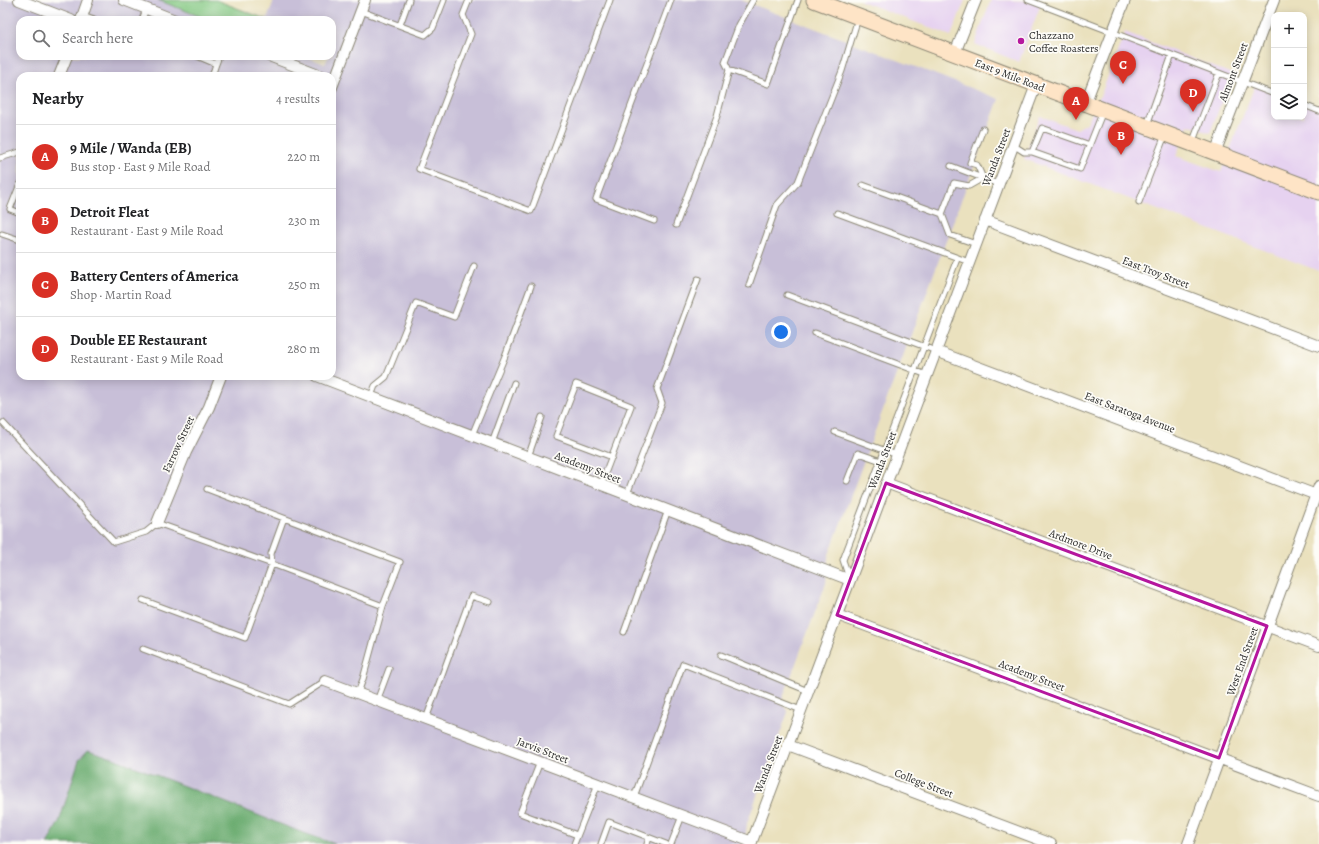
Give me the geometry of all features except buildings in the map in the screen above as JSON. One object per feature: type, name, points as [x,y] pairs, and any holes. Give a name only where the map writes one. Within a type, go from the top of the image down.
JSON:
[{"type":"main road","name":"East 9 Mile Road","points":[[822,1],[859,17],[1084,104],[1319,192]]},
{"type":"street","points":[[19,0],[61,16]]},
{"type":"street","points":[[83,16],[88,0]]},
{"type":"street","points":[[124,0],[164,16]]},
{"type":"street","points":[[336,75],[365,0]]},
{"type":"street","points":[[955,53],[976,0]]},
{"type":"street","points":[[1084,104],[1125,0]]},
{"type":"street","name":"Almont Street","points":[[1215,153],[1274,0]]},
{"type":"street","points":[[61,72],[66,60]]},
{"type":"street","points":[[279,60],[311,72]]},
{"type":"street","name":"Wanda Street","points":[[752,843],[1036,85]]},
{"type":"street","name":"East Troy Street","points":[[985,220],[1319,346]]},
{"type":"street","name":"East Saratoga Avenue","points":[[936,351],[1318,492]]},
{"type":"street","name":"Farrow Street","points":[[157,523],[186,452],[209,407],[219,380]]},
{"type":"street","name":"Academy Street","points":[[328,380],[850,580]]},
{"type":"street","name":"Ardmore Drive","points":[[886,483],[1319,646]]},
{"type":"street","name":"West End Street","points":[[1188,844],[1318,492]]},
{"type":"street","name":"Academy Street","points":[[837,615],[1319,796]]},
{"type":"street","name":"Jarvis Street","points":[[325,681],[752,843]]},
{"type":"street","name":"College Street","points":[[788,745],[1051,844]]},
{"type":"lane","points":[[400,25],[409,0]]},
{"type":"lane","points":[[361,11],[425,35],[433,28],[444,0]]},
{"type":"lane","points":[[469,0],[463,15],[471,34],[420,169],[531,212],[610,0]]},
{"type":"lane","points":[[654,221],[596,199],[671,0]]},
{"type":"lane","points":[[676,225],[717,116],[729,70],[725,62],[738,25],[753,0]]},
{"type":"lane","points":[[729,70],[768,84],[798,0]]},
{"type":"lane","points":[[1028,0],[1271,93]]},
{"type":"lane","points":[[143,16],[146,9]]},
{"type":"lane","points":[[749,285],[777,205],[798,182],[842,71],[859,17]]},
{"type":"lane","points":[[1146,127],[1172,55]]},
{"type":"lane","points":[[206,60],[216,64]]},
{"type":"lane","points":[[213,72],[218,60]]},
{"type":"lane","points":[[1192,144],[1219,73]]},
{"type":"lane","points":[[1307,106],[1319,111]]},
{"type":"lane","points":[[1013,146],[1024,152],[1032,152],[1078,169],[1081,168],[1103,111]]},
{"type":"lane","points":[[1032,152],[1042,128],[1090,145]]},
{"type":"lane","points":[[983,129],[970,162],[977,166],[983,178]]},
{"type":"lane","points":[[1139,202],[1165,134]]},
{"type":"lane","points":[[0,158],[16,153]]},
{"type":"lane","points":[[951,166],[998,184]]},
{"type":"lane","points":[[976,244],[950,235],[942,214],[954,183],[969,186],[983,178]]},
{"type":"lane","points":[[863,185],[942,214]]},
{"type":"lane","points":[[16,194],[10,209],[16,211]]},
{"type":"lane","points":[[837,213],[969,262]]},
{"type":"lane","points":[[2,234],[16,239]]},
{"type":"lane","points":[[850,580],[844,560],[957,258]]},
{"type":"lane","points":[[371,396],[375,386],[386,377],[416,303],[454,317],[474,266]]},
{"type":"lane","points":[[627,494],[662,403],[656,389],[698,279]]},
{"type":"lane","points":[[472,435],[505,356],[531,286]]},
{"type":"lane","points":[[787,295],[936,351]]},
{"type":"lane","points":[[815,333],[927,375]]},
{"type":"lane","points":[[492,443],[514,383]]},
{"type":"lane","points":[[601,484],[612,457],[632,406],[576,384],[556,436],[612,457]]},
{"type":"lane","points":[[528,457],[542,417]]},
{"type":"lane","points":[[3,423],[114,542],[146,532],[157,523],[383,606]]},
{"type":"lane","points":[[835,432],[897,455]]},
{"type":"lane","points":[[847,481],[858,453],[881,461]]},
{"type":"lane","points":[[207,489],[400,562],[383,606],[358,693]]},
{"type":"lane","points":[[624,632],[668,510]]},
{"type":"lane","points":[[143,600],[245,638],[272,564],[271,554],[284,518]]},
{"type":"lane","points":[[426,719],[471,596],[490,602]]},
{"type":"lane","points":[[143,649],[289,704],[325,681]]},
{"type":"lane","points":[[721,655],[808,691]]},
{"type":"lane","points":[[634,797],[683,664],[801,710]]},
{"type":"lane","points":[[377,701],[389,669]]},
{"type":"lane","points":[[540,762],[520,813],[577,835]]},
{"type":"lane","points":[[574,844],[598,784]]},
{"type":"lane","points":[[671,844],[682,816]]},
{"type":"lane","points":[[601,844],[609,822],[666,844]]},
{"type":"lane","points":[[647,844],[649,838]]},
{"type":"highlighted area","points":[[886,483],[1267,626],[1219,758],[837,615]]},
{"type":"shaded area","points":[[0,0],[158,0],[199,16],[16,16],[16,60],[314,60],[325,64],[327,60],[336,60],[336,16],[268,16],[274,0],[741,0],[999,99],[828,557],[826,583],[781,703],[788,712],[747,823],[743,844],[0,844]]},
{"type":"shaded area","points":[[859,0],[965,0],[951,36]]},
{"type":"shaded area","points":[[991,0],[1042,1],[1019,62],[975,44]]},
{"type":"shaded area","points":[[1125,32],[1232,74],[1210,133],[1188,125],[1176,156],[1221,172],[1256,83],[1271,89],[1271,120],[1307,120],[1307,102],[1319,107],[1319,271],[1024,159],[1040,116],[1077,129],[1087,123],[1102,92]]},
{"type":"green space","points":[[158,0],[216,0],[258,16],[199,16]]},
{"type":"green space","points":[[88,750],[113,758],[298,831],[335,844],[47,844],[59,822],[79,760]]},
{"type":"place","name":"Chazzano Coffee Roasters","points":[[1021,41]]},
{"type":"place","name":"Battery Centers of America","points":[[1123,84]]},
{"type":"place","name":"Double EE Restaurant","points":[[1193,112]]},
{"type":"place","name":"9 Mile / Wanda (EB)","points":[[1076,120]]},
{"type":"place","name":"Detroit Fleat","points":[[1121,155]]}]
